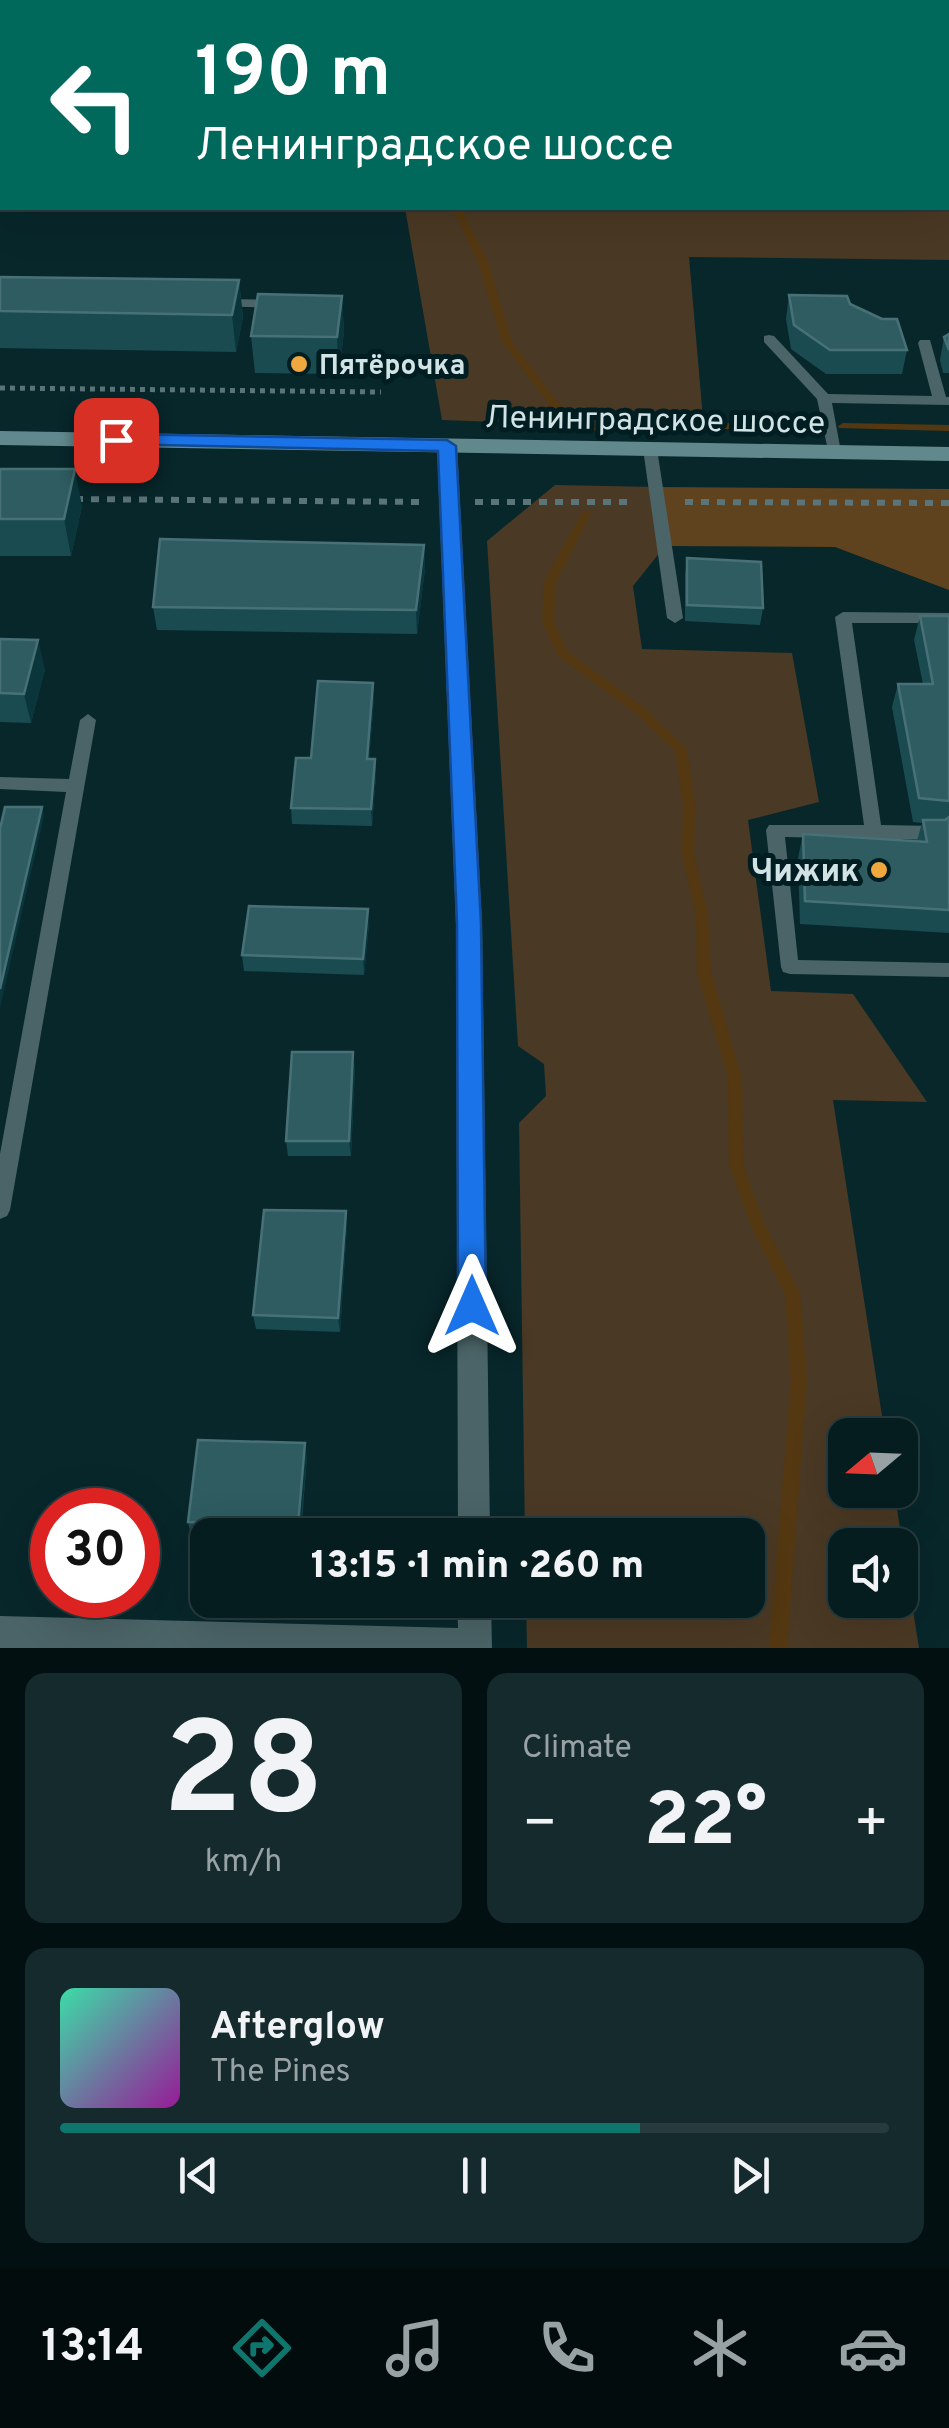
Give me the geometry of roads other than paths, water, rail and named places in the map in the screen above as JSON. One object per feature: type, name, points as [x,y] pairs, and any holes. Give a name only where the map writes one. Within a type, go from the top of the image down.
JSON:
[{"type":"main road","name":"Ленинградское шоссе","points":[[0,438],[949,454]]},
{"type":"street","points":[[447,446],[469,924],[474,1518]]},
{"type":"street","points":[[0,1632],[474,1646],[474,1618]]},
{"type":"lane","points":[[196,302],[295,304]]},
{"type":"lane","points":[[769,339],[824,398],[834,452]]},
{"type":"lane","points":[[824,398],[944,400],[925,342]]},
{"type":"lane","points":[[650,449],[676,618]]},
{"type":"lane","points":[[872,830],[843,616],[949,618]]},
{"type":"lane","points":[[0,1210],[88,720]]},
{"type":"lane","points":[[0,784],[76,786]]},
{"type":"lane","points":[[936,833],[775,830],[790,968],[949,970]]},
{"type":"waterway","points":[[457,210],[483,262],[507,342],[573,429],[798,425]]},
{"type":"waterway","points":[[843,426],[949,428]]},
{"type":"waterway","points":[[586,514],[550,582],[548,622],[562,653],[642,712],[681,749],[689,805],[688,855],[702,915],[704,972],[735,1078],[736,1165],[758,1226],[792,1293],[799,1380],[778,1648]]},
{"type":"place","name":"Пятёрочка","points":[[299,364]]},
{"type":"place","name":"Чижик","points":[[879,870]]}]
